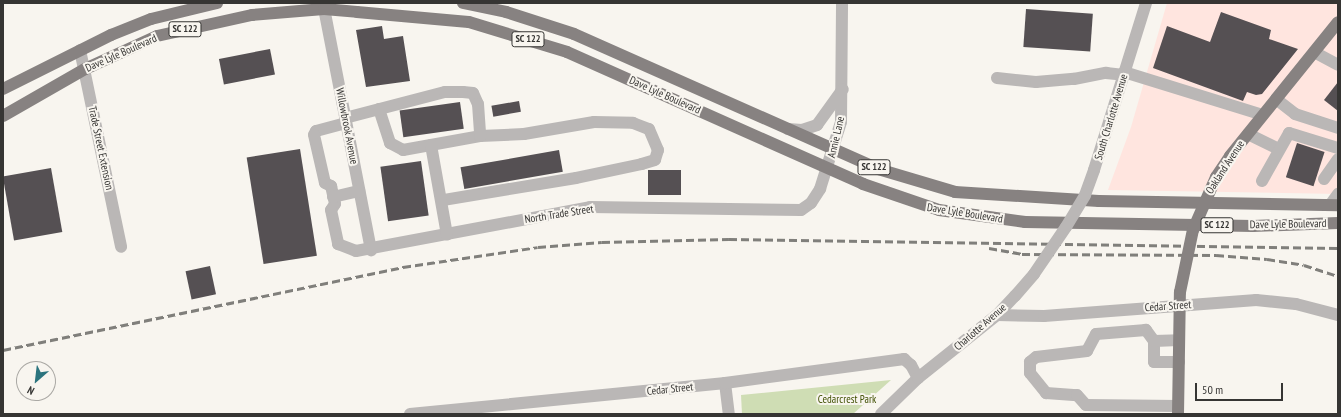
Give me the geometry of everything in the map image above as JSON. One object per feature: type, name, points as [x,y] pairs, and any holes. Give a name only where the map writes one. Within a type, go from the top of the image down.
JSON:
[{"type":"main road","name":"Dave Lyle Boulevard","points":[[3,89],[80,50],[151,19],[217,3]]},
{"type":"main road","name":"Dave Lyle Boulevard","points":[[463,3],[506,12],[574,34],[834,151],[910,180],[955,192],[1084,201],[1334,205]]},
{"type":"main road","name":"Dave Lyle Boulevard","points":[[3,116],[85,69],[157,36],[252,15],[324,6],[469,22],[501,30],[567,52],[828,169],[915,204],[960,214],[1025,222],[1253,226],[1338,223]]},
{"type":"main road","name":"Oakland Avenue","points":[[1178,410],[1180,292],[1192,230],[1216,177],[1248,134],[1338,22]]},
{"type":"street","name":"Annie Lane","points":[[774,211],[793,211],[811,203],[828,169],[834,151],[841,122],[842,3]]},
{"type":"street","name":"South Charlotte Avenue","points":[[1066,227],[1085,195],[1094,170],[1146,3]]},
{"type":"street","name":"Willowbrook Avenue","points":[[324,6],[371,250]]},
{"type":"street","name":"Trade Street Extension","points":[[80,50],[121,247]]},
{"type":"street","points":[[1314,52],[1338,65]]},
{"type":"street","points":[[997,78],[1036,82],[1074,79],[1106,73],[1124,74],[1263,115]]},
{"type":"street","points":[[786,129],[802,130],[817,125],[842,89]]},
{"type":"street","points":[[359,191],[333,197],[331,186],[325,183],[314,135],[316,131],[379,109],[445,92],[473,93],[478,104],[480,136]]},
{"type":"street","points":[[1276,99],[1295,114],[1338,128]]},
{"type":"street","points":[[379,109],[390,142],[397,148],[403,150],[480,136],[524,134],[594,122],[633,123],[649,130],[658,150],[655,160],[642,164],[576,178],[442,200]]},
{"type":"street","points":[[1262,181],[1289,133],[1338,148]]},
{"type":"street","points":[[1248,134],[1280,149]]},
{"type":"street","points":[[432,144],[448,235]]},
{"type":"street","points":[[1324,179],[1338,159]]},
{"type":"street","points":[[1334,205],[1338,194]]},
{"type":"street","name":"North Trade Street","points":[[333,197],[335,204],[331,210],[338,244],[356,251],[371,250],[590,208],[774,211]]},
{"type":"street","name":"Charlotte Avenue","points":[[881,414],[918,378],[997,315],[1034,274],[1066,227]]},
{"type":"street","name":"Cedar Street","points":[[997,315],[1044,316],[1256,300],[1296,304],[1338,315]]},
{"type":"street","points":[[1178,410],[1086,410],[1077,395],[1046,394],[1030,372],[1030,362],[1036,356],[1086,351],[1096,334],[1146,330],[1154,341],[1154,362],[1179,362]]},
{"type":"street","points":[[1154,341],[1179,340]]},
{"type":"street","name":"Cedar Street","points":[[410,414],[725,383],[904,359],[911,365],[918,378]]},
{"type":"street","points":[[725,383],[729,414]]},
{"type":"shaded area","points":[[1167,3],[1338,3],[1338,194],[1108,190],[1131,127]]},
{"type":"green space","name":"Cedarcrest Park","points":[[891,380],[853,414],[742,414],[741,395]]},
{"type":"building","points":[[1026,9],[1093,14],[1090,52],[1023,47]]},
{"type":"building","points":[[1221,12],[1271,30],[1269,39],[1298,49],[1262,94],[1256,95],[1247,92],[1243,101],[1153,68],[1167,26],[1210,42]]},
{"type":"building","points":[[382,26],[384,39],[403,36],[410,81],[366,87],[356,30]]},
{"type":"building","points":[[270,49],[275,75],[224,84],[219,59]]},
{"type":"building","points":[[1338,82],[1338,111],[1324,100]]},
{"type":"building","points":[[519,101],[521,112],[493,117],[491,106]]},
{"type":"building","points":[[460,102],[464,129],[403,137],[400,110]]},
{"type":"building","points":[[1297,143],[1325,152],[1313,186],[1286,177]]},
{"type":"building","points":[[300,149],[317,256],[264,264],[247,157]]},
{"type":"building","points":[[559,150],[563,172],[464,189],[461,167]]},
{"type":"building","points":[[421,161],[429,215],[388,221],[380,167]]},
{"type":"building","points":[[51,168],[62,232],[14,241],[3,176]]},
{"type":"building","points":[[648,170],[681,170],[681,195],[648,195]]},
{"type":"building","points":[[210,266],[216,294],[192,300],[186,271]]},
{"type":"railway","points":[[3,350],[403,267],[538,247],[602,242],[729,239],[1338,248]]},
{"type":"railway","points":[[989,248],[1022,254],[1216,255],[1267,259],[1304,265],[1338,276]]}]
